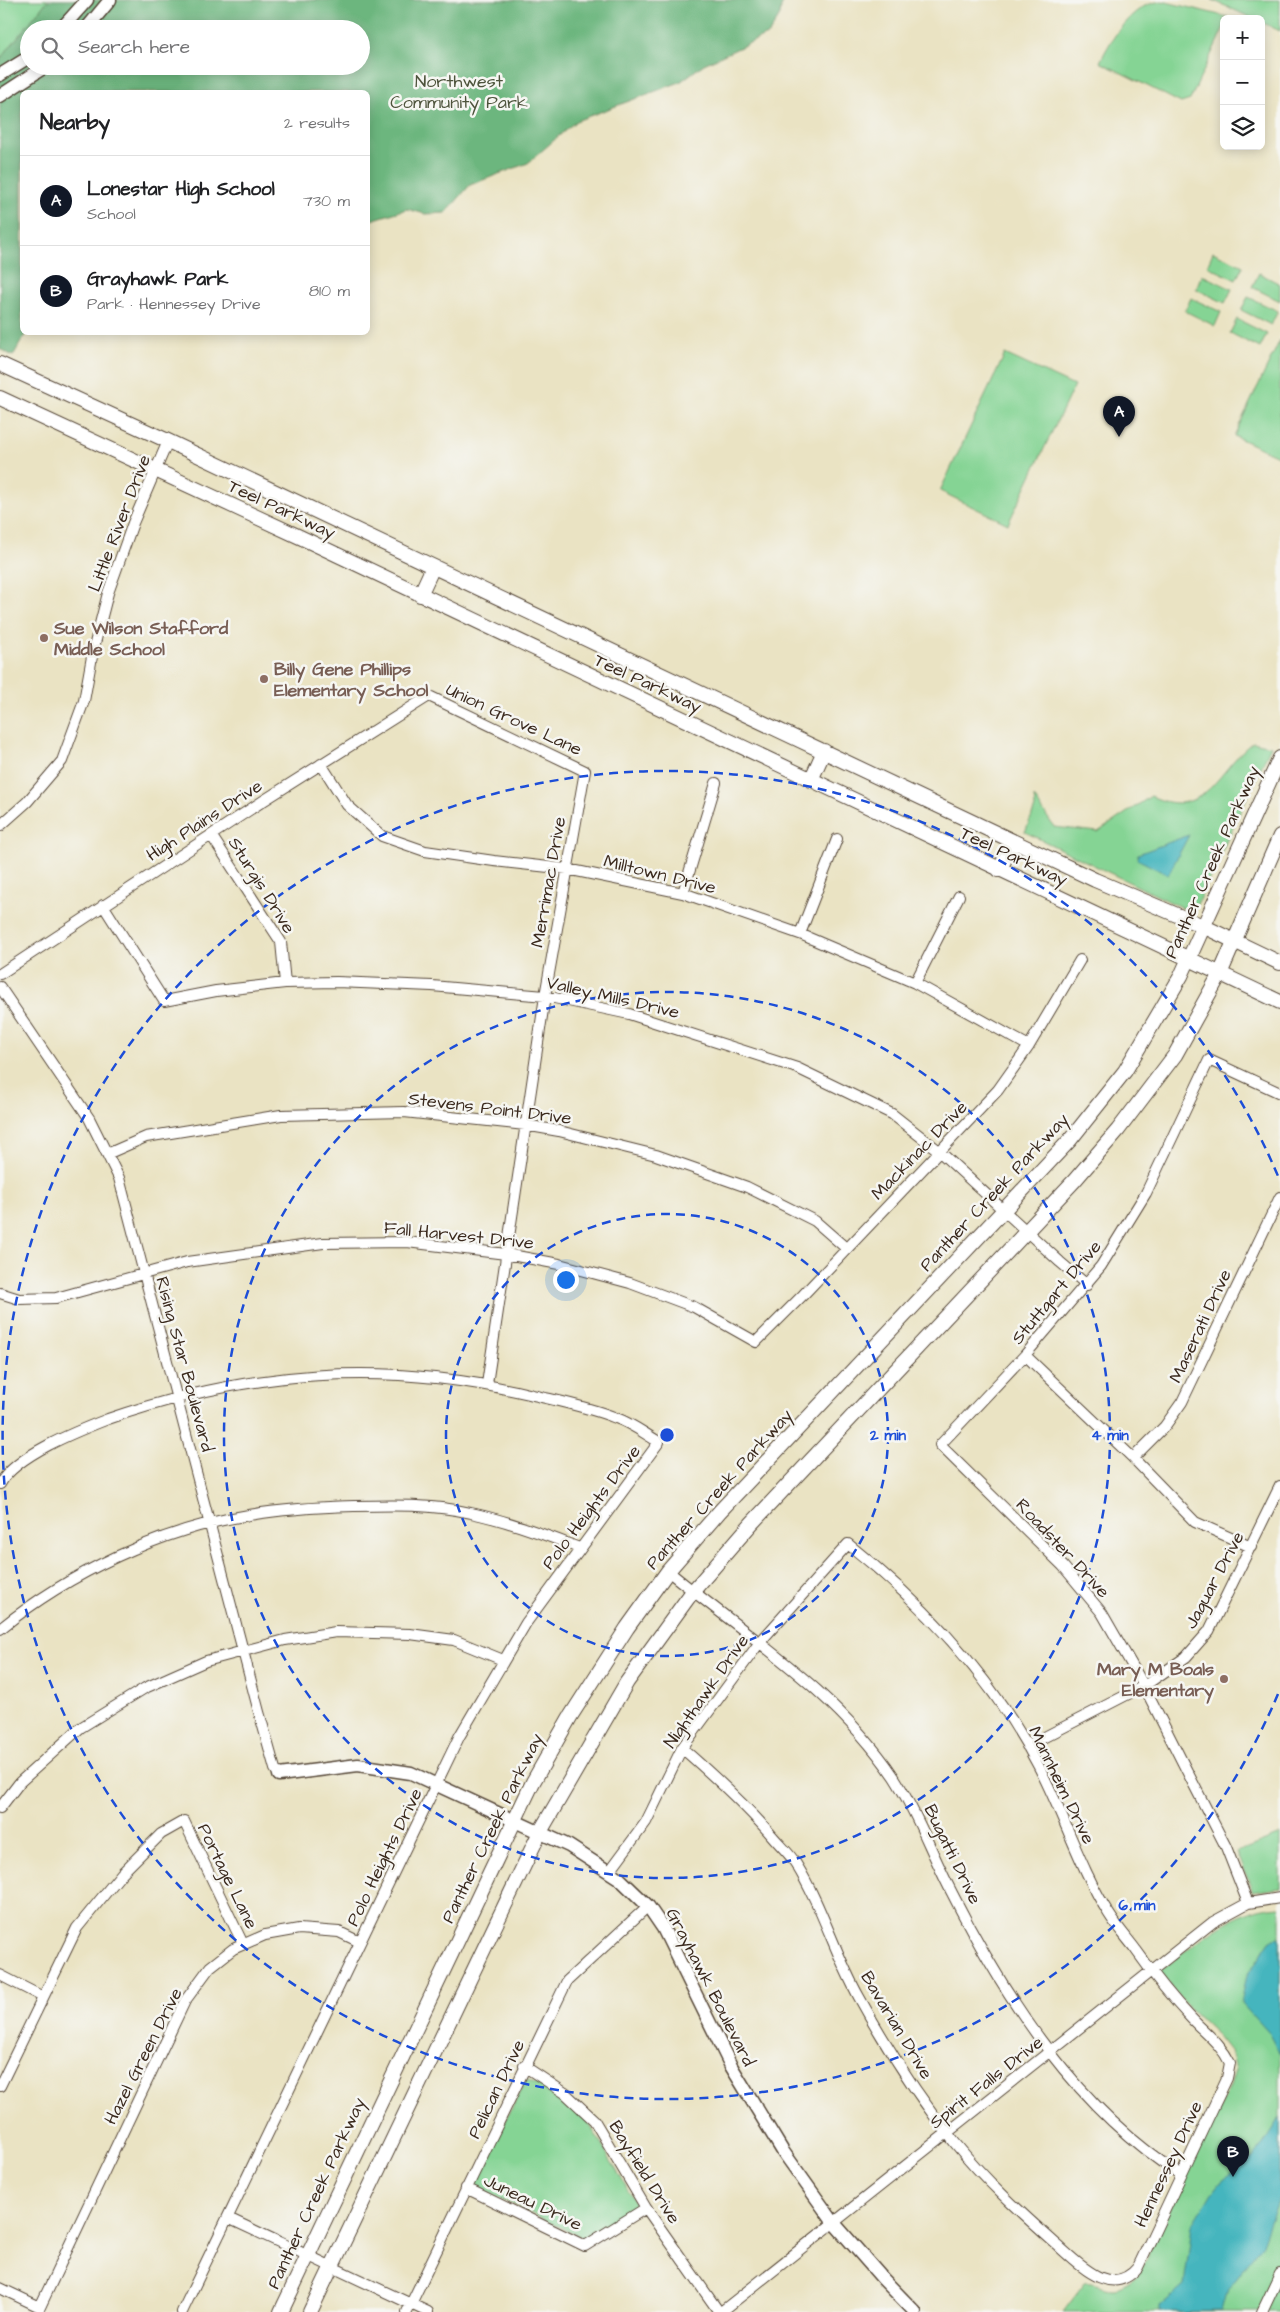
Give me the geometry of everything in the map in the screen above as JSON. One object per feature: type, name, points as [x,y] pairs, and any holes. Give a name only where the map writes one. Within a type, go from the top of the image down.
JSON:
[{"type":"main road","name":"Teel Parkway","points":[[0,364],[168,441],[1014,842],[1280,963]]},
{"type":"main road","name":"Teel Parkway","points":[[0,398],[155,469],[1280,1002]]},
{"type":"main road","points":[[420,595],[434,567]]},
{"type":"main road","points":[[811,780],[824,751]]},
{"type":"main road","name":"Panther Creek Parkway","points":[[281,2312],[533,1782],[575,1709],[627,1628],[668,1571],[720,1511],[1070,1140],[1114,1085],[1156,1021],[1189,959],[1280,758]]},
{"type":"main road","points":[[310,2312],[540,1832],[627,1682],[693,1591],[752,1523],[1026,1232],[1112,1137],[1175,1056],[1236,942],[1280,836]]},
{"type":"main road","points":[[999,870],[1014,842]]},
{"type":"street","points":[[70,20],[87,0]]},
{"type":"street","points":[[93,20],[110,0]]},
{"type":"street","points":[[0,75],[20,63]]},
{"type":"street","points":[[0,96],[32,75]]},
{"type":"street","name":"Little River Drive","points":[[0,826],[27,802],[62,761],[84,702],[93,651],[108,593],[128,534],[168,441]]},
{"type":"street","name":"High Plains Drive","points":[[0,974],[103,905],[429,696]]},
{"type":"street","name":"Union Grove Lane","points":[[429,696],[584,771]]},
{"type":"street","name":"Milltown Drive","points":[[321,764],[347,805],[382,836],[426,851],[567,869],[682,893],[800,934],[915,984],[1029,1046]]},
{"type":"street","name":"Merrimac Drive","points":[[487,1384],[545,996],[584,771]]},
{"type":"street","points":[[682,893],[716,783]]},
{"type":"street","name":"Sturgis Drive","points":[[212,835],[281,942],[285,984]]},
{"type":"street","points":[[800,934],[837,839]]},
{"type":"street","points":[[915,984],[959,896]]},
{"type":"street","name":"Valley Mills Drive","points":[[103,905],[164,1000],[216,991],[285,984],[337,982],[432,986],[545,996],[629,1014],[797,1068],[892,1114],[939,1151],[1026,1232],[1088,1285]]},
{"type":"street","name":"Mackinac Drive","points":[[756,1342],[998,1090],[1029,1046],[1080,960]]},
{"type":"street","name":"Rising Star Boulevard","points":[[0,986],[89,1118],[119,1178],[243,1650],[275,1769],[279,1775]]},
{"type":"street","name":"Stuttgart Drive","points":[[940,1445],[1088,1285],[1117,1243],[1146,1193],[1209,1060],[1280,1093]]},
{"type":"street","name":"Stevens Point Drive","points":[[107,1154],[146,1137],[281,1115],[404,1112],[525,1125],[559,1131],[656,1155],[747,1187],[815,1222],[847,1249]]},
{"type":"street","name":"Maserati Drive","points":[[1133,1458],[1165,1426],[1182,1402],[1280,1196]]},
{"type":"street","name":"Fall Harvest Drive","points":[[0,1292],[19,1299],[56,1298],[187,1262],[323,1243],[407,1242],[506,1254],[560,1264],[630,1283],[694,1307],[756,1342]]},
{"type":"street","points":[[1025,1355],[1133,1458],[1195,1522],[1251,1547]]},
{"type":"street","points":[[0,1484],[5,1476],[38,1450],[90,1426],[177,1398],[250,1383],[326,1374],[398,1374],[487,1384]]},
{"type":"street","name":"Polo Heights Drive","points":[[182,2312],[459,1737],[502,1660],[526,1623],[579,1548],[659,1442],[617,1418],[487,1384]]},
{"type":"street","name":"Roadster Drive","points":[[940,1445],[1063,1566],[1102,1614],[1144,1686],[1226,1847],[1248,1903]]},
{"type":"street","name":"Jaguar Drive","points":[[1027,1746],[1144,1686],[1186,1657],[1209,1631],[1280,1486]]},
{"type":"street","points":[[2,1623],[104,1562],[155,1541],[210,1523],[283,1510],[400,1504],[470,1512],[529,1528],[579,1548]]},
{"type":"street","name":"Nighthawk Drive","points":[[609,1872],[646,1822],[682,1748],[760,1642],[848,1544]]},
{"type":"street","name":"Mannheim Drive","points":[[848,1544],[886,1574],[951,1638],[1001,1702],[1039,1767],[1076,1850],[1109,1914],[1152,1971],[1191,2018],[1216,2041],[1227,2057]]},
{"type":"street","name":"Bugatti Drive","points":[[668,1571],[760,1642],[814,1687],[862,1735],[894,1778],[920,1822],[952,1893],[1016,2003],[1050,2053],[1090,2098],[1127,2134],[1157,2160],[1181,2175]]},
{"type":"street","points":[[0,1808],[20,1782],[80,1728],[145,1688],[206,1661],[243,1650],[286,1640],[336,1632],[410,1634],[454,1640],[502,1660]]},
{"type":"street","name":"Bavarian Drive","points":[[682,1748],[759,1820],[796,1863],[825,1921],[858,1996],[900,2067],[948,2133],[1010,2202],[1082,2266],[1110,2281],[1122,2280]]},
{"type":"street","name":"Grayhawk Boulevard","points":[[279,1775],[358,1765],[411,1773],[583,1853],[609,1872],[648,1906],[663,1928],[731,2066],[782,2150],[834,2223],[882,2279],[915,2312]]},
{"type":"street","name":"Portage Lane","points":[[43,1997],[77,1928],[122,1873],[161,1834],[184,1821],[243,1944]]},
{"type":"street","name":"Spirit Falls Drive","points":[[720,2312],[1050,2053],[1213,1922],[1248,1903],[1280,1898]]},
{"type":"street","name":"Pelican Drive","points":[[409,2308],[567,1980],[648,1906]]},
{"type":"street","name":"Hazel Green Drive","points":[[0,2288],[40,2307],[185,2001],[210,1967],[233,1949],[243,1944],[265,1935],[299,1929],[339,1932],[360,1942]]},
{"type":"street","points":[[0,1975],[43,1997],[0,2086]]},
{"type":"street","name":"Hennessey Drive","points":[[1122,2280],[1132,2274],[1138,2267],[1227,2078],[1230,2064],[1227,2057]]},
{"type":"street","name":"Bayfield Drive","points":[[524,2066],[565,2093],[594,2120],[646,2208],[720,2312]]},
{"type":"street","name":"Juneau Drive","points":[[466,2188],[585,2246],[646,2208]]},
{"type":"street","points":[[228,2218],[331,2267],[409,2308],[428,2312]]},
{"type":"street","points":[[1262,2312],[1280,2274]]},
{"type":"green space","points":[[0,0],[48,0],[32,20],[20,20],[20,34],[0,59]]},
{"type":"green space","name":"Northwest Community Park","points":[[48,0],[785,0],[781,7],[780,15],[769,34],[704,64],[680,82],[576,121],[528,163],[470,185],[446,213],[425,214],[407,209],[370,220],[370,90],[20,90],[20,335],[25,335],[13,356],[0,349],[0,59],[20,34],[20,75],[370,75],[370,20],[32,20]]},
{"type":"green space","points":[[1212,0],[1280,0],[1280,31],[1265,24],[1265,15],[1245,15]]},
{"type":"green space","points":[[1162,1],[1220,15],[1220,36],[1190,100],[1181,103],[1100,62],[1123,24],[1136,12],[1152,3]]},
{"type":"green space","points":[[1213,252],[1243,266],[1236,280],[1207,266]]},
{"type":"green space","points":[[1259,273],[1280,284],[1280,301],[1252,287]]},
{"type":"green space","points":[[1202,275],[1232,289],[1225,303],[1196,289]]},
{"type":"green space","points":[[1248,297],[1278,311],[1271,325],[1241,310]]},
{"type":"green space","points":[[1191,298],[1221,312],[1215,326],[1185,311]]},
{"type":"green space","points":[[1237,319],[1267,334],[1260,348],[1230,333]]},
{"type":"green space","points":[[1280,340],[1280,457],[1234,436]]},
{"type":"green space","points":[[1005,354],[1074,386],[1008,524],[940,491]]},
{"type":"green space","points":[[1253,742],[1271,746],[1193,913],[1025,832],[1035,808],[1034,797],[1054,827],[1098,832],[1151,796],[1170,802],[1185,802],[1198,797],[1210,789]]},
{"type":"green space","points":[[1280,1835],[1280,1888],[1253,1892],[1237,1852]]},
{"type":"green space","points":[[1280,1906],[1280,2312],[1063,2312],[1085,2283],[1116,2288],[1138,2275],[1230,2087],[1235,2070],[1230,2051],[1219,2037],[1185,2004],[1159,1971],[1215,1929],[1245,1913]]},
{"type":"green space","points":[[526,2079],[551,2091],[587,2120],[638,2207],[587,2240],[474,2186]]},
{"type":"water","points":[[1189,835],[1168,875],[1137,859],[1138,854]]},
{"type":"water","points":[[1280,1938],[1280,2055],[1269,2034],[1241,2003],[1247,1975],[1271,1940]]},
{"type":"water","points":[[1280,2118],[1280,2194],[1262,2244],[1228,2289],[1222,2311],[1160,2312],[1160,2306],[1184,2286],[1192,2226],[1216,2186],[1256,2155]]},
{"type":"place","name":"Lonestar High School","points":[[1119,437]]},
{"type":"place","name":"Sue Wilson Stafford Middle School","points":[[44,638]]},
{"type":"place","name":"Billy Gene Phillips Elementary School","points":[[264,679]]},
{"type":"place","name":"Mary M Boals Elementary","points":[[1224,1679]]},
{"type":"place","name":"Grayhawk Park","points":[[1233,2177]]}]
